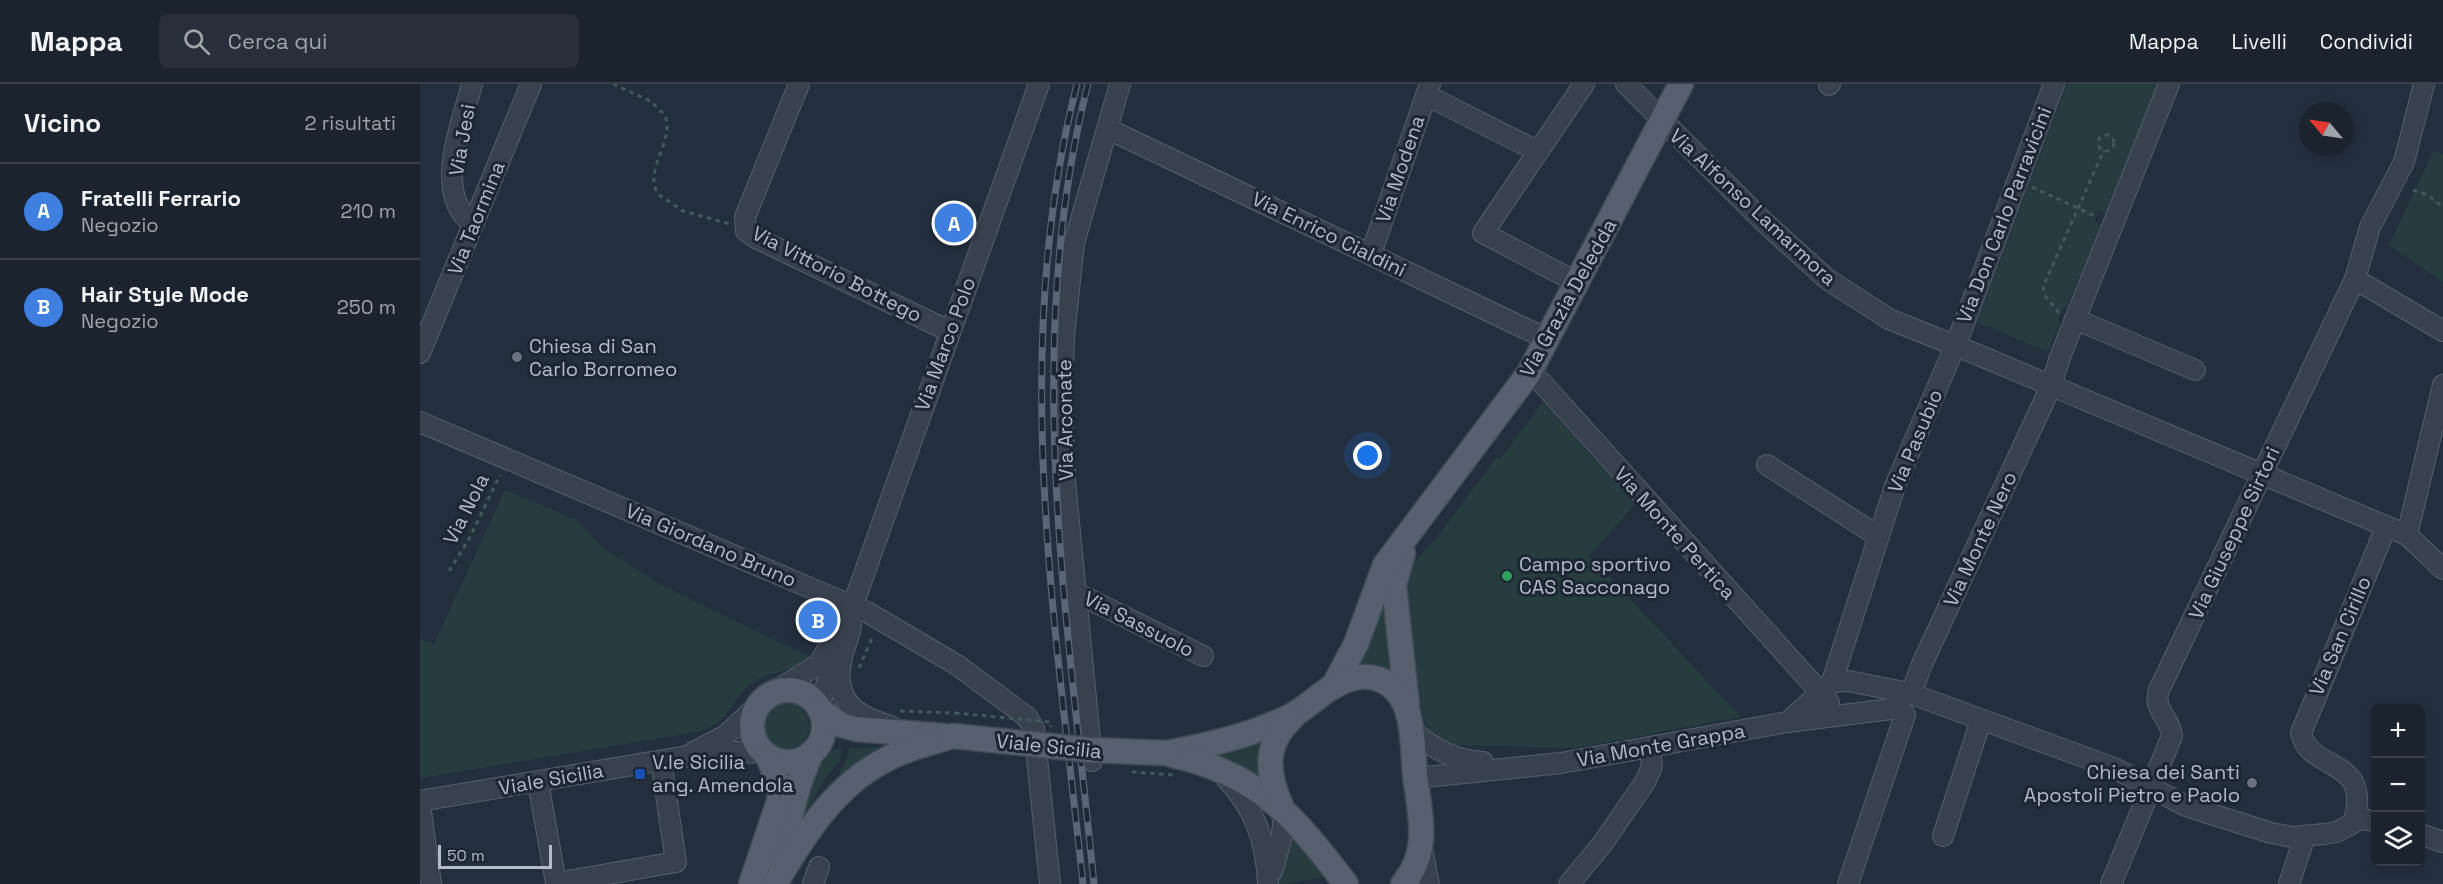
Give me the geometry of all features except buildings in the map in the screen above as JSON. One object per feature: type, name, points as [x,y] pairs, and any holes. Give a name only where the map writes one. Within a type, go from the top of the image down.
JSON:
[{"type":"main road","name":"Via Grazia Deledda","points":[[1333,687],[1356,644],[1385,565],[1529,373],[1549,340],[1681,84]]},
{"type":"main road","name":"Via Grazia Deledda","points":[[1409,722],[1395,576],[1404,551],[1434,499]]},
{"type":"main road","name":"Via Monte Grappa","points":[[1281,806],[1270,778],[1271,750],[1279,732],[1298,713],[1333,687],[1363,677],[1381,680],[1398,691],[1409,722],[1416,778]]},
{"type":"main road","points":[[751,884],[780,798],[779,786],[767,754],[755,741],[752,730],[765,700],[796,690],[808,695],[819,708],[846,727],[908,731],[946,728]]},
{"type":"main road","points":[[773,884],[801,777],[824,727],[819,708]]},
{"type":"main road","name":"Via Monte Grappa","points":[[1170,764],[1298,713]]},
{"type":"main road","points":[[767,754],[782,761],[794,761],[813,751],[838,744],[896,742],[946,728]]},
{"type":"main road","points":[[773,884],[805,835],[849,784],[892,756],[946,728]]},
{"type":"main road","name":"Viale Sicilia","points":[[946,728],[1107,752],[1170,764]]},
{"type":"main road","name":"Via Monte Grappa","points":[[1170,764],[1216,767],[1246,782],[1281,806],[1346,884]]},
{"type":"main road","points":[[1403,884],[1413,873],[1422,848],[1416,778]]},
{"type":"street","name":"Via Jesi","points":[[472,84],[455,154],[453,176],[459,210],[473,224]]},
{"type":"street","name":"Via Taormina","points":[[420,353],[531,84]]},
{"type":"street","points":[[744,226],[799,84]]},
{"type":"street","name":"Via Marco Polo","points":[[765,700],[819,664],[853,605],[1039,84]]},
{"type":"street","name":"Via Arconate","points":[[1092,761],[1063,440],[1064,336],[1074,243],[1120,84]]},
{"type":"street","points":[[1578,283],[1483,233],[1584,84]]},
{"type":"street","name":"Via Alfonso Lamarmora","points":[[1626,84],[1768,226],[1827,279],[1888,319],[2051,386]]},
{"type":"street","name":"Via Don Carlo Parravicini","points":[[1955,346],[2054,84]]},
{"type":"street","name":"Via Monte Nero","points":[[1911,694],[1922,664],[2051,386],[2068,316],[2169,84]]},
{"type":"street","name":"Via Giuseppe Sirtori","points":[[2111,884],[2172,736],[2170,725],[2158,706],[2157,694],[2355,279],[2370,227],[2403,165],[2424,84]]},
{"type":"street","points":[[1428,90],[1537,151]]},
{"type":"street","name":"Via Modena","points":[[1371,254],[1428,90]]},
{"type":"street","name":"Via Enrico Cialdini","points":[[1108,129],[1549,340]]},
{"type":"street","name":"Via Vittorio Bottego","points":[[744,226],[756,238],[949,331]]},
{"type":"street","points":[[2355,279],[2443,331]]},
{"type":"street","points":[[2068,316],[2195,370]]},
{"type":"street","name":"Via Pasubio","points":[[1826,688],[1895,486],[1955,346]]},
{"type":"street","name":"Via Monte Pertica","points":[[1529,373],[1826,688],[1839,716]]},
{"type":"street","points":[[2407,535],[2443,385]]},
{"type":"street","points":[[2051,386],[2407,535],[2443,569]]},
{"type":"street","name":"Via Giordano Bruno","points":[[420,422],[853,605],[943,656],[1013,706],[1032,722],[1043,738],[1050,884]]},
{"type":"street","points":[[1767,465],[1878,536]]},
{"type":"street","name":"Via San Cirillo","points":[[2354,821],[2358,801],[2354,783],[2341,770],[2306,746],[2301,736],[2302,726],[2386,527]]},
{"type":"street","name":"Via Sassuolo","points":[[1075,592],[1203,656]]},
{"type":"street","name":"Via Marco Polo","points":[[819,708],[829,676],[843,653],[850,632],[853,605]]},
{"type":"street","points":[[843,653],[840,682],[851,708],[874,722],[908,731]]},
{"type":"street","points":[[1788,722],[1826,688],[1848,681],[1911,694],[2114,768],[2186,806],[2282,836],[2337,832],[2354,821],[2371,820]]},
{"type":"street","points":[[1871,686],[1877,695],[1875,710]]},
{"type":"street","name":"Viale Sicilia","points":[[681,757],[719,739],[765,700]]},
{"type":"street","name":"Via Monte Grappa","points":[[1416,778],[1534,765],[1788,722],[1898,708],[1904,711],[1905,716],[1848,884]]},
{"type":"street","points":[[1943,836],[1981,720]]},
{"type":"street","name":"Via Monte Grappa","points":[[1409,722],[1437,750],[1459,760],[1534,765]]},
{"type":"street","points":[[1569,884],[1603,843],[1646,782],[1651,768],[1650,747]]},
{"type":"street","name":"Viale Sicilia","points":[[420,802],[681,757],[738,752],[767,754]]},
{"type":"street","points":[[538,782],[556,883],[676,862],[661,762]]},
{"type":"street","points":[[1216,767],[1241,795],[1257,821],[1265,846],[1269,884]]},
{"type":"street","points":[[420,802],[427,883]]},
{"type":"street","points":[[1269,884],[1280,844],[1284,815],[1281,806]]},
{"type":"street","points":[[2425,835],[2443,842]]},
{"type":"street","points":[[2289,884],[2305,836]]},
{"type":"street","points":[[1422,848],[1429,884]]},
{"type":"path","name":"Via Vittorio Bottego","points":[[613,84],[650,101],[665,115],[667,133],[654,179],[658,194],[674,206],[697,216],[744,226]]},
{"type":"path","points":[[2108,135],[2113,140],[2113,146],[2104,150],[2098,141],[2108,135]]},
{"type":"path","points":[[2068,316],[2050,304],[2043,286],[2104,150]]},
{"type":"path","points":[[2026,185],[2104,220]]},
{"type":"path","points":[[2413,190],[2428,195],[2443,207]]},
{"type":"path","name":"Via Nola","points":[[449,571],[469,539],[507,459]]},
{"type":"path","points":[[856,675],[876,630]]},
{"type":"path","points":[[893,710],[946,728],[1050,722],[1043,738]]},
{"type":"path","points":[[1170,764],[1183,777]]},
{"type":"green space","points":[[2067,84],[2158,84],[2105,212],[2099,210],[2094,221],[2100,225],[2067,306],[2063,307],[2058,319],[2060,322],[2048,352],[1977,322]]},
{"type":"green space","points":[[2433,152],[2443,154],[2443,282],[2389,245]]},
{"type":"green space","name":"Campo sportivo CAS Sacconago","points":[[1543,402],[1635,504],[1589,556],[1741,717],[1576,748],[1448,745],[1430,732],[1421,711],[1407,582],[1410,566],[1435,540],[1497,457],[1501,458]]},
{"type":"green space","points":[[505,490],[576,520],[604,549],[663,586],[810,657],[797,666],[754,682],[720,720],[703,731],[420,778],[420,639],[434,644]]},
{"type":"green space","points":[[1383,587],[1391,670],[1371,663],[1355,665]]},
{"type":"green space","points":[[786,703],[802,710],[809,726],[802,742],[786,749],[770,742],[763,726],[770,710]]},
{"type":"green space","points":[[1267,731],[1260,779],[1205,755]]},
{"type":"green space","points":[[890,747],[813,812],[840,773],[849,748]]},
{"type":"green space","points":[[841,748],[840,761],[826,777],[807,810],[799,808],[817,763],[831,751]]},
{"type":"green space","points":[[1293,835],[1326,874],[1303,881],[1277,884],[1290,837]]},
{"type":"railway","points":[[1077,84],[1057,183],[1045,283],[1042,383],[1044,483],[1051,584],[1083,884]]},
{"type":"railway","points":[[1088,84],[1068,183],[1057,283],[1054,383],[1056,483],[1063,583],[1094,884]]},
{"type":"place","name":"Fratelli Ferrario","points":[[954,223]]},
{"type":"place","name":"Chiesa di San Carlo Borromeo","points":[[517,357]]},
{"type":"place","name":"Campo sportivo CAS Sacconago","points":[[1507,576]]},
{"type":"place","name":"Hair Style Mode","points":[[818,620]]},
{"type":"place","name":"V.le Sicilia ang. Amendola","points":[[640,774]]},
{"type":"place","name":"Chiesa dei Santi Apostoli Pietro e Paolo","points":[[2252,783]]}]
